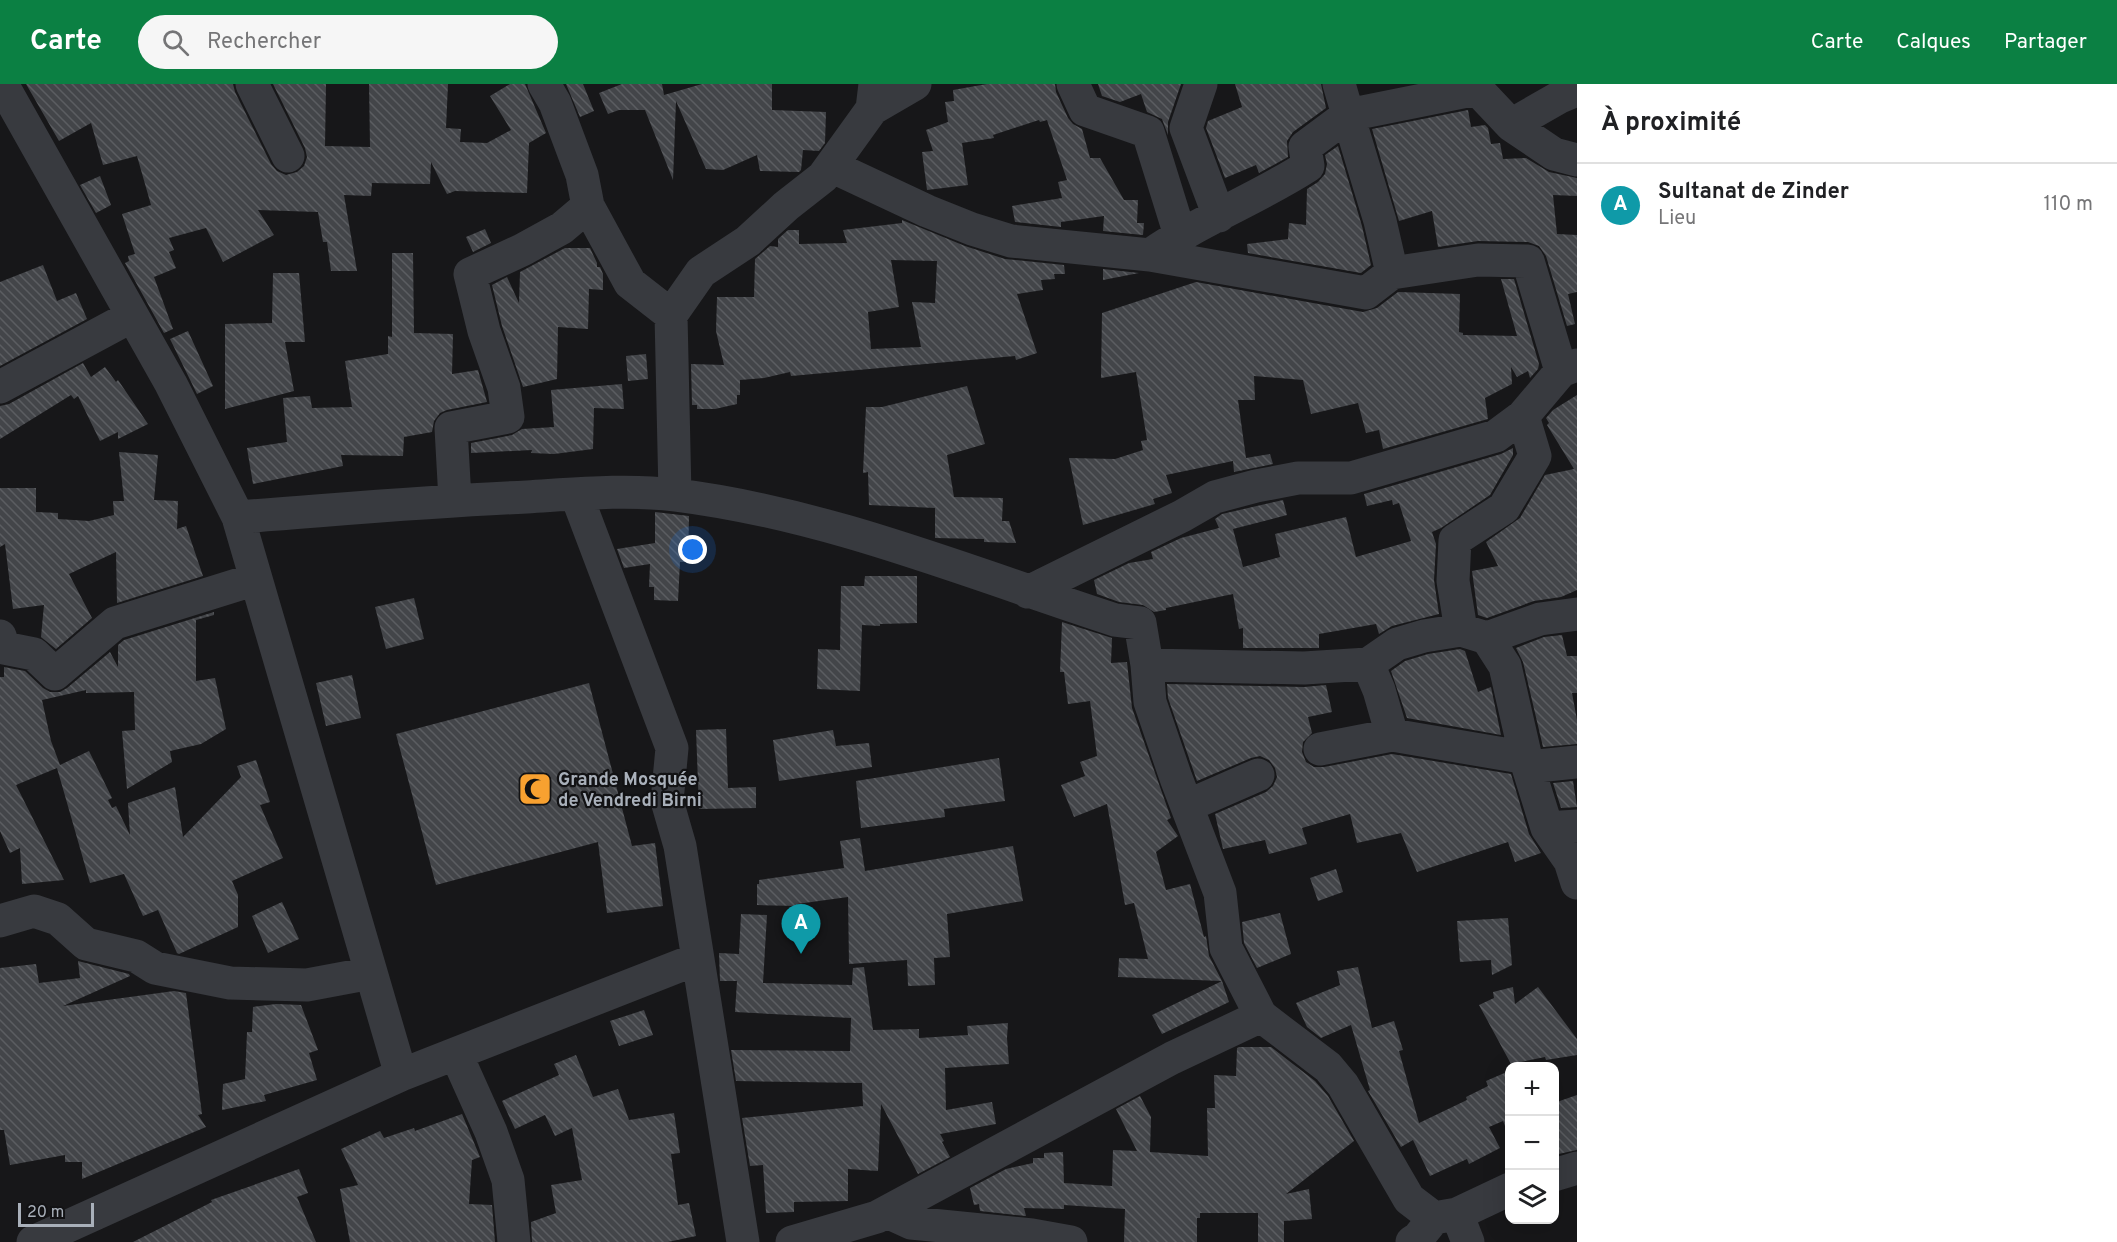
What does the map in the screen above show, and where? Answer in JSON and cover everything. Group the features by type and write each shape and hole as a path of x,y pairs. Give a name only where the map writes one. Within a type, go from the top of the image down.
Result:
{"street":[{"path":"2,84 171,384 238,517 401,1075"},
{"path":"252,84 288,156"},
{"path":"544,84 555,103 582,175 588,206 630,282 671,315"},
{"path":"675,495 671,315 701,272 748,241 786,206 823,177 873,96 915,84"},
{"path":"1073,84 1085,110 1148,132 1179,235"},
{"path":"1201,84 1186,128 1219,216"},
{"path":"1339,84 1380,221 1392,273"},
{"path":"1150,255 1179,235 1278,186 1308,166 1305,147 1348,115 1477,89 1511,125 1554,154 1577,160"},
{"path":"1511,125 1577,90"},
{"path":"831,166 927,211 1011,241 1150,255 1366,293 1392,273 1478,260 1528,261 1569,368 1523,416 1496,436 1352,478 1298,478 1215,497 1182,516 1028,592"},
{"path":"455,500 451,428 508,417 504,388 484,331 470,274 562,228 588,206"},
{"path":"0,387 132,316"},
{"path":"1523,416 1535,456 1504,508 1455,540 1453,581 1474,634 1505,666 1527,763 1562,827 1569,861 1577,883"},
{"path":"238,517 455,500 608,492 675,495 777,513 926,555 1028,592 1115,620 1140,623 1150,702 1220,893 1226,948 1261,1016 1328,1067 1343,1085 1408,1199 1453,1225"},
{"path":"576,494 672,748 667,801 680,846 743,1242"},
{"path":"0,636 4,648 34,654 55,674 115,623 256,579"},
{"path":"1147,665 1304,668 1368,664 1397,644 1424,636 1474,634 1540,619 1577,614"},
{"path":"1368,664 1379,690 1392,735"},
{"path":"1320,749 1392,735 1527,763 1577,762"},
{"path":"1187,806 1258,775"},
{"path":"0,921 34,911 58,919 86,944 136,956 155,968 230,983 307,986 371,973"},
{"path":"33,1242 401,1075 697,959"},
{"path":"792,1242 878,1217 1172,1058 1261,1016"},
{"path":"456,1054 491,1132 508,1180 514,1242"},
{"path":"1559,1173 1577,1168"},
{"path":"1412,1242 1453,1225 1505,1192"},
{"path":"887,1212 912,1223 1032,1235 1071,1242"}],"building":[{"path":"26,84 233,84 271,164 277,171 286,175 297,172 304,166 307,157 305,148 273,84 326,84 325,146 370,147 369,84 448,84 446,128 461,129 460,142 487,143 511,130 490,96 510,84 525,84 546,133 529,143 527,193 455,191 447,194 431,162 430,184 372,183 371,196 344,195 357,271 331,271 327,242 323,242 318,212 258,210 274,235 223,262 206,228 169,238 174,250 169,252 176,268 154,277 173,329 164,333 125,263 129,261 128,256 135,254 122,214 151,205 137,156 103,165 91,123 59,141"},
{"path":"566,84 583,84 594,111 580,117"},
{"path":"622,84 662,84 664,95 702,84 772,84 772,110 826,112 825,143 819,151 803,150 799,172 760,171 757,155 723,170 706,169 676,101 673,180 645,110 619,110 608,114 599,93"},
{"path":"987,84 1055,84 1056,92 1068,118 1082,129 1090,158 1100,158 1124,200 1138,200 1137,223 1144,223 1143,235 1103,231 1104,216 1061,222 1061,227 1015,222 1012,206 1062,198 1058,182 1067,180 1047,120 1040,122 1039,120 993,135 994,138 962,143 968,185 927,190 922,152 933,151 926,130 948,122 945,102 954,101 953,90"},
{"path":"1098,84 1181,84 1168,122 1168,135 1162,119 1147,112 1141,94 1120,102 1102,96"},
{"path":"1235,84 1321,84 1326,108 1293,132 1287,141 1288,157 1259,173 1256,165 1225,178 1206,128 1208,121 1242,107"},
{"path":"1468,110 1471,127 1485,125 1488,128 1491,144 1500,143 1503,159 1526,158 1549,172 1577,178 1577,196 1553,195 1557,234 1577,235 1577,292 1568,294 1575,324 1567,326 1546,256 1539,246 1528,242 1478,241 1438,247 1432,211 1399,221 1372,129"},
{"path":"1338,146 1371,265 1361,273 1248,253 1247,244 1288,239 1289,223 1306,225 1307,189 1325,174 1327,164 1325,155"},
{"path":"100,176 111,205 96,213 80,185"},
{"path":"902,220 965,246 1005,259 1064,265 1065,274 1054,274 1055,279 1041,280 1043,290 1017,294 1037,353 1016,360 1015,356 791,376 790,372 764,378 740,380 740,395 737,395 737,404 715,409 697,409 697,405 692,405 691,364 724,365 716,331 717,297 754,297 755,259 770,246 778,247 778,239 788,230 799,230 799,244 847,243 843,230 902,223","holes":["891,260 937,261 935,303 912,302 921,347 871,349 868,312 899,307"]},
{"path":"485,229 491,243 473,252 466,237"},
{"path":"565,248 590,248 597,267 600,267 603,274 603,290 589,289 588,329 558,327 557,379 523,387 502,326 492,285 507,277 519,303 520,272"},
{"path":"392,253 413,253 414,333 453,334 452,374 478,370 487,402 440,413 434,421 432,432 404,437 403,456 341,455 343,466 253,484 247,448 287,442 283,398 310,396 312,408 352,407 345,361 388,354 388,336 392,337"},
{"path":"43,265 57,301 76,293 87,319 0,366 0,282"},
{"path":"1103,269 1139,273 1103,280"},
{"path":"273,273 299,273 305,342 285,342 294,391 225,409 225,324 272,323"},
{"path":"1501,279 1514,279 1539,364 1538,369 1530,378 1528,371 1517,377 1511,367 1512,384 1485,398 1488,419 1383,449 1379,430 1366,433 1358,403 1311,414 1303,380 1254,376 1255,400 1238,400 1246,458 1270,454 1273,464 1234,472 1233,461 1166,475 1172,493 1153,499 1155,504 1083,525 1069,458 1115,459 1143,450 1141,441 1147,440 1136,372 1101,378 1102,313 1196,282 1363,312 1377,308 1398,292 1460,294 1459,332 1463,335 1517,336"},
{"path":"188,331 213,386 197,394 170,339"},
{"path":"646,354 648,379 628,381 626,356"},
{"path":"83,363 91,377 105,367 116,382 118,380 148,424 118,439 118,432 100,441 78,396 74,399 71,395 0,439 0,406 9,404"},
{"path":"622,384 624,409 594,408 593,449 554,454 531,453 532,450 471,453 471,443 512,435 522,429 554,427 551,390"},
{"path":"967,386 985,444 947,455 954,497 1003,498 1002,521 1009,521 1016,543 984,542 984,539 935,538 935,508 869,505 868,472 863,473 866,407 882,407"},
{"path":"1577,395 1577,590 1561,597 1534,601 1487,618 1478,615 1472,571 1498,566 1486,542 1520,518 1545,475 1574,469 1547,425 1549,423 1546,418 1553,410"},
{"path":"1513,448 1513,455 1490,495 1432,532 1436,544 1434,580 1439,614 1392,626 1379,634 1376,624 1319,634 1319,648 1243,648 1243,628 1239,629 1233,594 1154,612 1143,605 1119,602 1097,594 1094,580 1129,563 1153,559 1151,552 1181,538 1219,528 1215,519 1222,514 1283,500 1287,515 1233,529 1243,567 1280,557 1275,534 1346,517 1356,557 1411,541 1399,503 1393,505 1392,500 1367,506 1364,494 1501,454"},
{"path":"119,452 158,455 154,500 178,501 177,529 186,526 203,576 117,603 116,552 69,574 92,618 56,649 41,637 44,605 13,609 5,544 0,547 0,488 36,488 36,512 58,513 58,519 89,521 114,515 113,501 124,501"},
{"path":"655,512 689,516 688,562 680,562 678,601 654,600 654,587 649,587 650,564 624,568 617,549 655,543"},
{"path":"865,576 917,576 917,623 862,625 860,691 817,689 818,649 840,650 841,586 864,586"},
{"path":"414,598 424,639 386,649 375,607"},
{"path":"214,612 214,615 196,620 196,681 215,678 226,729 201,744 170,751 172,762 127,789 122,731 135,730 134,692 86,693 86,690 42,700 51,741 60,765 89,751 112,798 108,800 112,808 116,806 130,835 128,803 175,787 183,837 241,777 237,766 256,760 270,802 260,805 283,858 232,881 238,895 238,927 179,954 158,910 143,916 124,874 90,883 57,768 16,785 64,880 22,884 20,848 10,853 0,831 0,677 4,677 4,667 25,671 43,688 50,692 60,692 110,652 118,667 118,645 124,640"},
{"path":"1062,622 1112,638 1111,663 1127,662 1132,708 1171,818 1167,820 1178,836 1156,852 1166,890 1190,884 1204,937 1206,936 1209,956 1222,981 1118,977 1119,958 1148,959 1134,903 1125,905 1107,804 1074,817 1061,785 1085,776 1080,762 1097,756 1090,701 1068,704 1064,672 1060,672"},
{"path":"1562,635 1567,656 1577,656 1577,693 1572,693 1577,720 1577,744 1543,747 1523,662 1516,648 1544,637"},
{"path":"1460,649 1465,651 1478,692 1491,687 1501,735 1407,718 1391,671 1405,661 1428,654"},
{"path":"352,675 361,718 326,726 316,683"},
{"path":"589,683 632,846 655,843 663,906 607,913 598,842 436,885 396,734"},
{"path":"1167,684 1304,687 1326,685 1332,712 1308,717 1312,733 1303,742 1302,752 1306,762 1314,767 1324,767 1392,754 1511,774 1529,834 1541,853 1515,862 1508,842 1417,872 1401,833 1357,843 1350,814 1302,828 1307,844 1269,854 1265,840 1223,849 1215,814 1266,792 1273,786 1277,777 1275,768 1269,760 1260,756 1197,781 1168,698"},
{"path":"726,729 728,788 756,787 756,808 699,809 696,730"},
{"path":"833,730 836,746 869,743 872,767 779,781 773,740"},
{"path":"999,758 1005,801 944,809 945,817 861,828 856,781"},
{"path":"1573,781 1577,807 1561,808 1553,783"},
{"path":"860,838 865,871 1013,846 1023,901 947,914 950,957 934,958 935,985 908,986 907,960 849,964 848,897 797,904 797,906 757,905 759,880 844,868 840,841"},
{"path":"1336,869 1343,892 1318,901 1310,878"},
{"path":"282,902 299,939 268,953 252,916"},
{"path":"1280,913 1291,954 1257,968 1244,943 1242,922"},
{"path":"741,914 767,915 763,983 852,985 853,968 864,967 873,1030 919,1029 919,1038 968,1035 967,1026 1008,1023 1009,1064 945,1068 946,1110 992,1102 996,1124 940,1134 950,1157 918,1174 881,1104 878,1171 848,1169 848,1201 794,1202 794,1212 766,1213 763,1165 750,1166 742,1118 863,1106 862,1083 736,1081 731,1050 850,1051 851,1018 735,1012 737,981 720,981 719,953 739,954"},
{"path":"1508,918 1512,965 1492,975 1491,960 1460,962 1457,921"},
{"path":"78,961 130,976 63,1006 174,991 186,993 202,1114 198,1115 206,1127 82,1179 82,1162 65,1162 65,1155 10,1165 4,1130 0,1130 0,968 36,964 39,983 80,978"},
{"path":"1358,967 1372,1028 1394,1021 1403,1050 1399,1051 1419,1123 1467,1100 1466,1097 1488,1086 1486,1081 1505,1073 1505,1126 1503,1121 1489,1127 1500,1148 1469,1164 1467,1159 1430,1176 1413,1140 1401,1147 1368,1091 1370,1090 1351,1025 1321,1038 1307,1027 1296,1003 1340,985 1337,971"},
{"path":"1222,981 1229,1002 1162,1034 1152,1015"},
{"path":"1513,987 1515,1004 1538,987 1577,1039 1577,1055 1510,1062 1479,1005 1494,998 1493,992"},
{"path":"276,1004 301,1005 318,1050 309,1053 317,1080 264,1095 266,1101 222,1110 223,1084 245,1079 247,1032 252,1032 253,1007"},
{"path":"644,1010 653,1035 619,1046 610,1021"},
{"path":"1271,1047 1315,1081 1328,1096 1354,1141 1286,1194 1309,1189 1312,1219 1284,1221 1284,1242 1258,1242 1258,1213 1200,1213 1200,1218 1197,1218 1197,1242 1124,1242 1125,1209 1064,1205 1064,1209 1024,1208 1026,1216 980,1211 979,1204 974,1205 970,1188 1006,1169 1033,1163 1033,1158 1044,1158 1044,1153 1063,1152 1064,1183 1112,1186 1113,1150 1137,1151 1116,1109 1140,1096 1151,1117 1150,1152 1208,1156 1207,1108 1215,1108 1214,1075 1236,1076 1237,1048"},
{"path":"576,1055 593,1097 618,1089 629,1120 674,1113 680,1153 671,1154 678,1205 689,1203 696,1236 668,1242 532,1242 531,1222 556,1213 551,1185 582,1180 572,1128 555,1136 545,1115 515,1129 502,1101 559,1075 554,1064"},
{"path":"1577,1095 1577,1150 1559,1154 1559,1116 1559,1101"},
{"path":"462,1114 480,1157 472,1160 469,1204 492,1205 495,1242 350,1242 340,1189 358,1185 341,1149 380,1131 384,1138 414,1128 415,1131"},
{"path":"299,1169 308,1193 297,1197 316,1242 133,1242 212,1202 211,1200"}],"place":[{"name":"Grande Mosquée de Vendredi Birni","path":"535,789"},
{"name":"Sultanat de Zinder","path":"801,954"}]}
